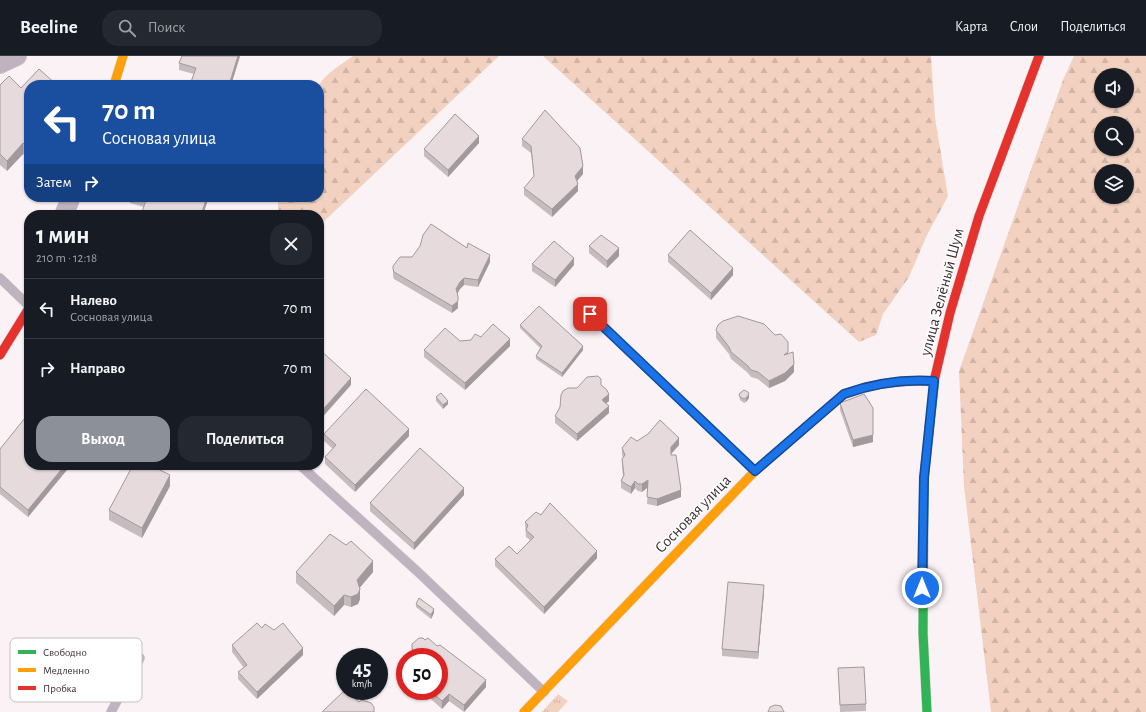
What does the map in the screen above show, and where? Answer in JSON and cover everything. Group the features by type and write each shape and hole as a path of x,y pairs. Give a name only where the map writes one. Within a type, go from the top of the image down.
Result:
{"main road":[{"path":"116,80 123,56"},
{"name":"улица Зелёный Шум","path":"927,712 922,633 923,518 924,478 934,381 950,313 979,216 1039,56"},
{"path":"0,355 24,315"},
{"name":"Сосновая улица","path":"524,712 755,471 844,394 856,389 905,381 934,381"}],"street":[{"path":"0,64 17,56"}],"lane":[{"path":"0,278 24,302"},
{"path":"590,314 755,471"},
{"path":"305,470 418,572 544,692"},
{"path":"111,712 116,702"}],"green space":[{"path":"353,56 499,56 324,221 324,210 278,210 278,202 324,202 323,80"},
{"path":"543,56 931,56 935,118 948,196 927,235 909,277 883,314 876,335 859,342"},
{"path":"1074,56 1146,56 1146,712 991,712 964,486 959,371 1063,80"},
{"path":"558,694 568,701 558,712 542,712"}],"building":[{"path":"182,56 238,56 231,80 192,80 196,68 179,63"},
{"path":"39,69 51,80 29,80"},
{"path":"9,76 21,88 24,85 24,144 23,143 7,161 0,154 0,85"},
{"path":"545,110 580,148 583,166 575,176 578,184 552,209 524,188 534,176 531,146 522,139"},
{"path":"455,114 479,136 448,170 424,149"},
{"path":"145,202 205,202 203,210 143,210"},
{"path":"431,224 467,248 468,243 490,255 478,280 464,278 460,282 456,289 458,301 452,306 394,272 393,269 393,266 400,257 412,257 420,246 423,235"},
{"path":"690,230 733,268 711,293 668,255"},
{"path":"601,235 619,248 607,261 589,246"},
{"path":"554,241 574,258 555,280 532,264"},
{"path":"539,306 583,346 562,373 536,356 542,346 520,325"},
{"path":"738,316 764,324 775,335 781,334 788,342 788,352 784,355 793,352 794,364 785,373 769,381 758,372 751,370 731,352 716,330 718,325 723,321"},
{"path":"493,324 510,339 465,383 424,350 445,328 460,341 471,340 475,334 481,337"},
{"path":"324,354 351,378 324,408"},
{"path":"598,376 601,379 601,385 609,394 602,400 609,406 577,434 555,416 560,407 561,395 563,391 568,388 577,388 587,377"},
{"path":"366,389 409,429 355,485 325,457 336,445 324,434"},
{"path":"744,390 749,394 744,399 740,397 739,394"},
{"path":"441,393 448,401 443,405 436,397"},
{"path":"864,394 873,408 873,435 853,440 840,403"},
{"path":"24,419 24,470 61,470 28,510 0,487 0,449"},
{"path":"660,420 679,438 671,447 671,455 676,455 681,490 657,499 647,497 648,480 642,484 638,484 635,481 631,487 621,481 624,475 622,459 625,455 622,448 631,437 637,441 648,434"},
{"path":"420,448 464,488 414,543 370,503"},
{"path":"130,470 160,470 170,475 142,528 109,510"},
{"path":"550,503 597,551 544,607 495,559 509,546 517,554 534,537 526,530 528,525 525,522 536,512 541,515"},
{"path":"330,534 346,545 351,541 373,561 357,580 360,589 358,594 351,597 344,595 334,606 296,572"},
{"path":"728,582 764,585 758,652 722,649"},
{"path":"419,598 434,609 431,615 416,604"},
{"path":"257,623 262,628 265,624 274,630 283,623 303,648 257,692 238,672 247,665 232,645"},
{"path":"419,638 423,638 425,640 428,638 437,646 440,645 444,648 412,648 412,644"},
{"path":"448,651 486,680 464,705 449,694 448,695"},
{"path":"864,667 866,704 840,705 838,668"},
{"path":"336,699 336,700 357,700 359,702 362,700 371,703 374,707 374,712 322,712"},
{"path":"775,705 781,706 784,712 768,712 770,707"}],"traffic: fast":[{"path":"927,712 923,633 924,478 935,377"}],"traffic: slow":[{"path":"116,80 123,56"},
{"path":"524,712 755,471"}],"traffic: jam":[{"path":"935,377 950,313 979,216 1039,56"},
{"path":"0,355 24,316"},
{"path":"755,471 844,394 866,387 888,383 934,381"}],"route":[{"path":"590,314 755,471 844,394 856,389 905,381 934,381 924,478 922,588"}]}
